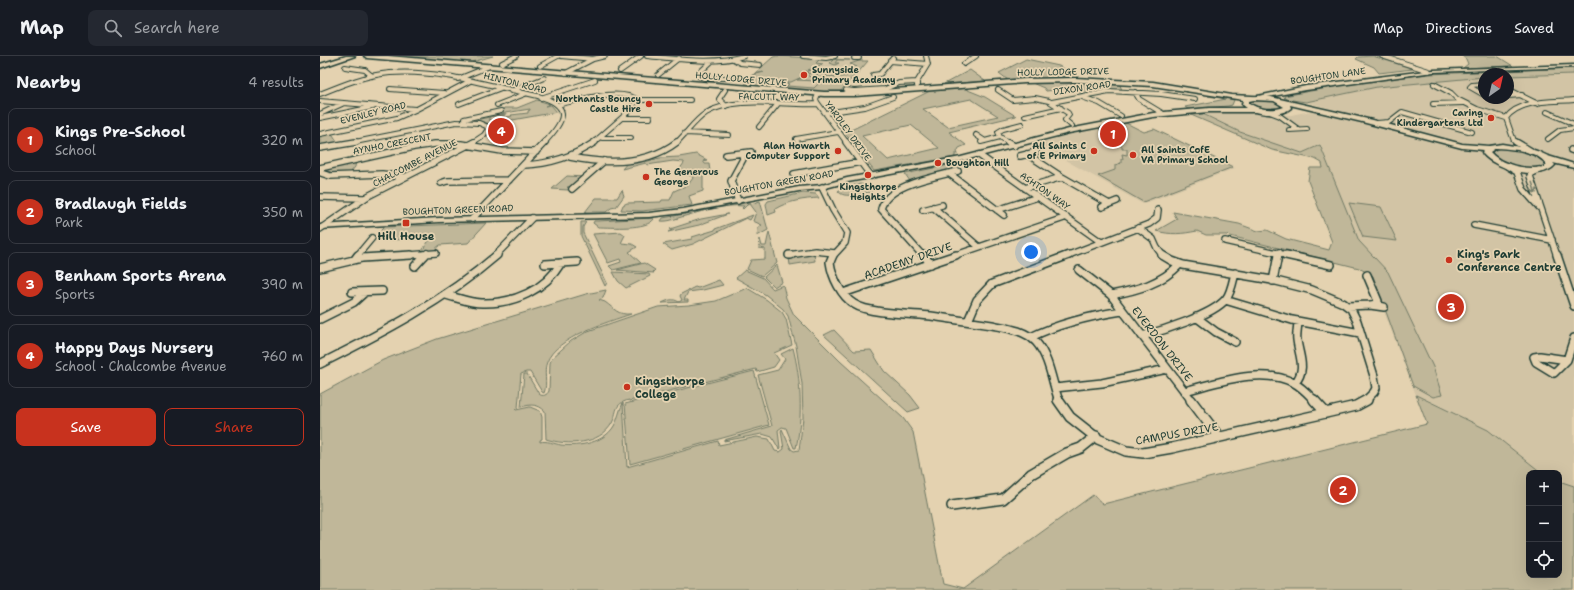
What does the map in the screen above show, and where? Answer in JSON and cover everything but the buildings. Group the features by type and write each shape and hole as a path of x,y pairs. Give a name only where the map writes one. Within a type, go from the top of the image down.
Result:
{"main road":[{"path":"320,66 352,56"},
{"name":"HOLLY LODGE DRIVE","path":"367,56 818,94 848,95 918,86 1026,81 1090,80 1160,85 1232,97 1263,110"},
{"path":"1247,102 1256,97 1277,98 1462,146 1503,164 1521,169 1574,169"},
{"path":"1277,98 1287,105 1282,112"},
{"path":"1263,110 1282,112 1316,108"},
{"path":"1462,146 1489,148 1501,146 1531,151 1545,158 1574,166"},
{"path":"1489,148 1486,152 1490,158"},
{"path":"1545,158 1550,163 1550,167 1548,168"}],"street":[{"path":"503,62 516,56"},
{"path":"541,64 560,56 594,59"},
{"path":"566,73 594,59 605,56"},
{"path":"620,69 641,56"},
{"path":"648,56 712,60 733,59 744,56"},
{"path":"803,56 829,58 835,56"},
{"path":"918,86 928,64 926,56"},
{"path":"963,63 976,56"},
{"path":"1382,56 1429,71"},
{"path":"658,74 679,58"},
{"path":"733,59 740,63 760,64"},
{"path":"712,60 699,73 698,76 704,78 729,79"},
{"path":"873,75 880,74 892,60 928,64"},
{"path":"458,79 490,66"},
{"name":"BOUGHTON LANE","path":"1277,98 1429,71 1574,66"},
{"path":"345,68 365,70 372,76"},
{"name":"HINTON ROAD","path":"320,94 351,81 372,76 403,73 470,81 541,98 558,105 563,114 561,124 472,219"},
{"path":"510,91 544,78"},
{"path":"541,98 595,80"},
{"name":"EVENLEY ROAD","path":"320,134 390,119 417,109 435,100 444,93 470,81"},
{"name":"HOLLY LODGE DRIVE","path":"846,90 854,91 884,89 899,83 918,86"},
{"path":"1434,84 1451,93 1454,97 1482,111 1506,118"},
{"path":"1478,84 1472,85 1470,87 1478,92"},
{"path":"459,104 501,88"},
{"path":"390,89 444,93"},
{"name":"DIXON ROAD","path":"998,90 1013,100 1035,97 1052,102 1082,97 1101,91 1166,94 1195,99"},
{"path":"726,106 718,99 724,91 730,93"},
{"path":"1135,92 1139,99 1162,113"},
{"path":"1514,92 1538,104"},
{"path":"499,103 525,94"},
{"path":"558,105 616,94 631,95 636,97 638,100 690,100"},
{"name":"YARDLEY DRIVE","path":"818,94 816,99 818,104 871,176"},
{"path":"1514,96 1522,95"},
{"path":"825,113 862,108 885,97 893,97"},
{"path":"1082,97 1099,103 1121,116"},
{"path":"524,165 549,163 570,157 589,147 602,138 623,118 638,100"},
{"path":"1506,118 1514,110 1523,106 1574,100"},
{"path":"1562,101 1574,106"},
{"path":"320,102 417,109"},
{"path":"1052,102 1069,114 1065,120 1069,126 1077,124"},
{"name":"BOUGHTON GREEN ROAD","path":"1235,109 1244,107 1247,102"},
{"path":"1433,104 1464,102"},
{"path":"320,114 343,103"},
{"name":"FALCUTT WAY","path":"570,157 604,161 645,158 671,147 702,115 726,106 744,104 800,106 818,104"},
{"path":"770,124 761,126 777,105"},
{"path":"320,118 375,106"},
{"path":"1026,116 1061,108"},
{"name":"BOUGHTON GREEN ROAD","path":"321,228 388,222 649,215 738,201 799,189 822,187 979,155 1068,131 1162,113 1235,109 1263,110"},
{"name":"CHALCOMBE AVENUE","path":"461,122 466,118 501,111"},
{"path":"1282,112 1298,129"},
{"path":"1369,122 1382,124 1389,122 1402,112 1472,132"},
{"path":"1548,112 1574,124"},
{"path":"623,118 650,118"},
{"path":"1506,118 1514,141 1531,151"},
{"name":"CHALCOMBE AVENUE","path":"320,148 461,122 480,123 485,125 488,129 484,136 469,145 364,198 321,228"},
{"path":"1389,122 1390,125 1399,130"},
{"path":"1014,146 998,134 999,131 1020,126"},
{"path":"1289,130 1307,128"},
{"path":"1548,139 1560,130 1574,128"},
{"path":"798,143 796,139 838,132"},
{"path":"685,133 729,134"},
{"path":"976,135 983,142 1000,137"},
{"path":"602,138 631,138"},
{"path":"1501,146 1514,141"},
{"name":"AYNHO CRESCENT","path":"320,168 425,145 447,143 502,151 536,152"},
{"path":"726,156 751,152"},
{"path":"1020,156 1036,152"},
{"path":"738,201 731,182 743,159 742,153"},
{"path":"1027,154 1062,177 1109,204"},
{"name":"ASHTON WAY","path":"979,155 1101,242"},
{"path":"572,188 604,161"},
{"path":"794,174 801,171 861,162"},
{"path":"1503,164 1517,172 1523,189 1542,210"},
{"path":"320,168 321,173 330,176 382,174 404,177"},
{"path":"1539,170 1532,173 1530,176 1574,306"},
{"path":"931,264 881,209 881,204 893,191 900,188 958,171"},
{"path":"950,174 1004,215"},
{"path":"1025,188 1062,177"},
{"path":"441,183 447,181 509,180"},
{"path":"789,255 815,251 834,253 846,242 847,234 832,210 822,187"},
{"path":"320,197 364,198"},
{"path":"997,210 1038,197"},
{"path":"1102,207 1117,201"},
{"path":"923,210 942,205"},
{"name":"ACADEMY DRIVE","path":"933,207 979,247"},
{"path":"968,321 978,298 984,290 992,284 1149,224 1157,218 1158,210"},
{"name":"ACADEMY DRIVE","path":"843,293 1067,217"},
{"path":"320,364 398,323 446,295 493,258 532,218"},
{"path":"1474,225 1552,240"},
{"path":"1138,228 1152,238 1161,254 1180,264 1235,273 1324,293 1348,306 1377,304 1378,301 1367,275"},
{"path":"355,259 362,249 370,243 372,238"},
{"path":"1225,241 1332,265"},
{"path":"1273,281 1278,252"},
{"path":"415,266 427,253"},
{"path":"320,268 355,259 436,253"},
{"name":"CAMPUS DRIVE","path":"834,253 830,263 836,279 843,293 856,305 871,310 968,321 1012,329 1031,337 1041,347 1059,402 1064,412 1074,421 1118,449 1140,453 1326,413 1367,401 1374,393 1376,384 1353,313 1348,306"},
{"path":"545,264 577,262"},
{"path":"446,295 482,303 510,299 528,293 544,284 552,277 561,263"},
{"path":"1111,295 1149,286 1171,275 1180,264"},
{"name":"EVERDON DRIVE","path":"1080,270 1111,295 1219,437"},
{"path":"1142,336 1162,331 1220,305 1225,300 1235,273"},
{"path":"352,292 382,291"},
{"path":"320,319 354,302 365,292"},
{"path":"1225,300 1254,310 1298,322 1360,333"},
{"path":"1370,305 1384,307"},
{"path":"1031,337 1054,326 1078,319 1122,311"},
{"path":"1196,317 1216,332 1235,342"},
{"path":"1295,383 1300,378 1303,369 1297,338 1298,322"},
{"path":"1567,360 1574,338"},
{"path":"1055,388 1102,383 1167,369"},
{"path":"1184,391 1262,376 1272,376 1295,383 1326,413"},
{"path":"952,506 1003,499 1031,474 1067,453 1080,448 1096,436"}],"shaded area":[{"path":"389,56 493,56 469,63"},
{"name":"Sunnyside Primary Academy","path":"777,56 850,60 837,60 835,63 839,63 835,65 830,63 833,60 820,59 816,63 823,64 808,70 816,72 827,75 827,76 839,77 846,76 857,67 850,64 859,61 868,61 856,75 849,75 854,76 839,93 750,86 745,83 752,75 764,72 754,74 773,57","holes":["806,71 808,74 816,72 815,74 818,75 812,78 807,75 797,80 817,81 826,76 814,88 787,86 789,84 786,83 806,75 806,72 800,74"]},
{"path":"1373,56 1413,69 1379,73 1374,67 1356,59 1358,57"},
{"path":"1462,56 1497,56 1513,66 1463,68 1468,64 1466,59"},
{"name":"Sunnyside Primary Academy","path":"816,58 868,61 839,93 752,84 754,74 757,71 799,74"},
{"path":"1026,59 1059,66 1076,76 1008,80 999,73"},
{"path":"1574,68 1574,74 1514,76 1514,70"},
{"path":"970,70 985,81 944,84"},
{"path":"1478,72 1478,78 1377,87 1306,102 1285,99 1284,96 1358,82 1429,74"},
{"path":"1574,74 1574,486 1562,482 1562,470 1538,470 1488,430 1416,395 1320,145 1302,153 1240,132 1203,114 1214,112 1249,112 1291,115 1306,112 1322,113 1389,130 1403,136 1408,130 1306,102 1377,87 1478,78 1478,104 1514,104 1514,76"},
{"path":"1072,81 1119,83 1122,90 1100,90 1083,94 1073,88 1046,91 1044,88 1032,83"},
{"path":"963,88 985,97 1016,116 949,132 966,145 959,148 957,152 958,154 955,154 955,157 874,171 845,133 930,91","holes":["971,99 998,116 948,127 923,109","911,125 939,148 888,160 862,136"]},
{"path":"1208,96 1217,96 1234,100 1232,105 1228,106 1188,109 1185,107 1226,99"},
{"path":"1251,99 1273,101 1285,106 1271,110 1261,109 1248,103"},
{"path":"537,100 550,104 545,106 551,105 557,112 490,124 475,120 489,117 489,120 528,113 530,109 500,115 504,114 502,111 504,108 517,108"},
{"path":"1203,114 1240,132 1302,153 1320,145 1359,241 1388,272 1433,367 1442,395 1433,397 1413,386 1373,276 1359,268 1226,235 1206,235 1197,231 1176,234 1156,231 1177,219 1173,212 1239,224 1258,231 1267,230 1286,239 1329,250 1332,242 1308,181 1310,168 1323,168 1322,163 1315,159 1272,150 1191,115"},
{"name":"All Saints CofE VA Primary School","path":"1126,123 1144,132 1154,129 1233,167 1143,202 1098,176 1115,170 1115,165 1121,163 1121,159 1123,159 1122,154 1127,155 1127,149 1122,149 1122,146 1099,130"},
{"name":"All Saints CofE VA Primary School","path":"1112,127 1130,136 1154,129 1235,168 1143,204 1035,143 1050,141 1061,136"},
{"path":"331,132 339,144 320,146 320,136"},
{"path":"1501,148 1532,153 1543,160 1547,165 1542,168 1535,169 1510,165 1496,158 1492,154 1493,151"},
{"path":"696,154 707,160 703,161 705,164 709,164 710,171 703,174 703,191 689,196 692,205 642,211 621,210 623,205 627,203 661,202 662,200 670,200 674,191 688,185 693,178 692,176 683,174 679,170 684,162 673,161 647,165 646,163 622,169 628,162 642,160 644,162 660,158"},
{"path":"356,161 355,167 350,173 333,173 325,170"},
{"path":"963,162 965,164 910,181 905,174"},
{"path":"567,176 584,177 572,186 567,187 569,189 568,190 552,189"},
{"path":"860,184 865,185 872,192 844,195 838,191 844,187"},
{"path":"622,190 624,196 616,207 611,208 606,212 585,212 596,198 617,198"},
{"path":"803,193 816,194 819,198 785,204 775,209 776,212 768,215 766,204 768,201"},
{"path":"760,201 768,230 757,236 758,228 762,225 753,221 756,212 750,204 743,209 742,208 744,206 726,206 750,202 751,204"},
{"path":"1349,203 1381,207 1397,241 1363,237"},
{"path":"709,209 670,220 661,221 663,218"},
{"path":"728,214 699,225 668,232 672,230 670,229 701,219"},
{"path":"753,215 750,220 746,218 693,244 672,250 663,244 692,239 692,237 715,230"},
{"path":"654,219 650,223 628,227 598,227 593,223 594,221"},
{"path":"581,222 586,222 583,227 583,233 607,283 605,286 581,236"},
{"path":"486,223 468,243 440,245 434,250 422,251 430,239 380,240 384,235 381,230 384,227"},
{"path":"621,232 625,235 621,243 632,244 637,247 629,252 641,263 613,270 609,266 621,262 620,259 608,263 593,234"},
{"path":"769,232 777,263 762,276 747,269 751,260 765,259 765,249 759,248 760,239 762,246 766,246"},
{"path":"814,254 815,261 790,265 789,258"},
{"path":"644,263 655,270 653,272 654,273 617,270"},
{"path":"777,265 782,282 774,287 764,277"},
{"path":"745,270 763,278 773,289 783,285 786,298 794,315 840,361 903,418 913,432 943,584 963,589 1093,495 1103,504 1427,424 1416,395 1488,430 1538,470 1526,470 1526,578 1562,578 1562,482 1574,486 1574,590 320,590 320,394 383,360 437,339 586,294 606,290 603,298 599,300 605,302 622,314 631,314 597,326 571,338 552,353 545,369 546,386 544,393 530,372 521,374 518,408 515,409 530,407 540,411 542,417 542,439 540,442 575,445 590,443 598,440 610,432 617,421 623,403 627,467 718,441 719,445 757,437 769,439 775,451 780,452 784,449 782,429 791,449 794,451 799,450 803,418 802,384 796,346 788,316 783,309 766,295 736,278"},
{"path":"613,272 649,274 650,276 626,288 618,281"},
{"path":"719,280 723,285 688,292 684,300 688,300 688,302 662,303 670,300 679,302 682,300 680,296 681,294 695,287 698,288"},
{"path":"747,288 767,300 782,312 786,319 792,345 774,353 779,360 774,367 757,372 756,369 629,400 618,406 614,419 607,430 600,436 582,442 563,443 546,439 545,411 534,405 521,407 524,374 527,374 539,394 546,394 549,391 550,363 552,358 571,341 588,331 658,307 689,305 716,301"},
{"path":"834,330 854,351 871,350 884,371 910,395 920,408 908,412 824,335"},
{"path":"793,348 798,372 800,398 800,424 796,448 794,448 786,428 782,427 778,430 779,449 772,437 762,434 724,441 772,426 758,375 778,370 785,359 781,354"},
{"path":"754,371 769,425 630,464 625,404"}],"place":[{"name":"Sunnyside Primary Academy","path":"804,75"},
{"name":"Northants Bouncy Castle Hire","path":"649,104"},
{"name":"Caring Kindergartens Ltd","path":"1491,118"},
{"name":"Happy Days Nursery","path":"501,131"},
{"name":"Kings Pre-School","path":"1113,134"},
{"name":"Alan Howarth Computer Support","path":"838,151"},
{"name":"All Saints C of E Primary","path":"1094,151"},
{"name":"All Saints CofE VA Primary School","path":"1133,155"},
{"name":"Boughton Hill","path":"938,163"},
{"name":"Kingsthorpe Heights","path":"868,175"},
{"name":"The Generous George","path":"646,177"},
{"name":"Hill House","path":"406,223"},
{"name":"King's Park Conference Centre","path":"1449,260"},
{"name":"Benham Sports Arena","path":"1451,307"},
{"name":"Kingsthorpe College","path":"627,387"},
{"name":"Bradlaugh Fields","path":"1343,490"}]}
